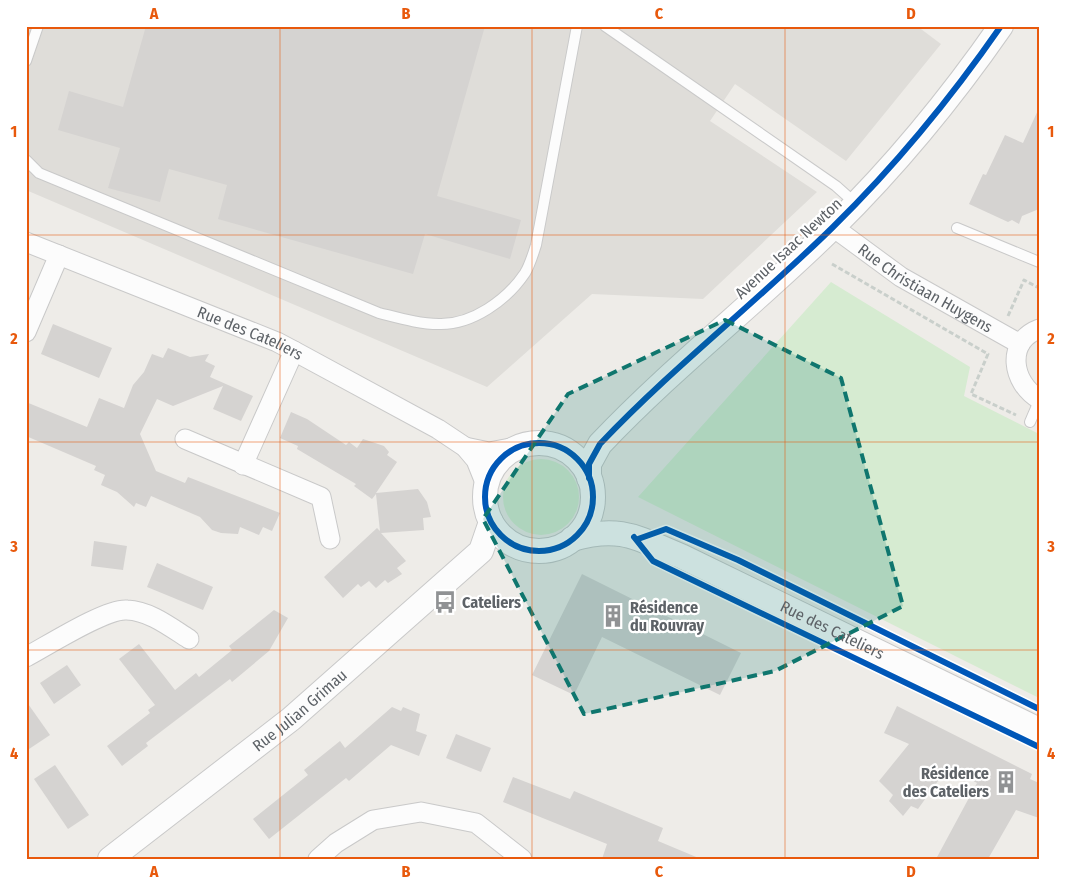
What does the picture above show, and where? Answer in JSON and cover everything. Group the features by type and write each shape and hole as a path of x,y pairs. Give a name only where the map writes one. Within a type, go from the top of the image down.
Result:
{"street":[{"name":"Avenue Isaac Newton","path":"591,488 589,464 600,444 614,428 834,227 951,95 1000,26"},
{"name":"Rue Christiaan Huygens","path":"834,227 901,277 1020,344"},
{"name":"Rue des Cateliers","path":"26,242 277,342 438,429 465,447 476,460 486,485"},
{"path":"26,332 59,255"},
{"path":"1039,329 1026,336 1016,354 1018,376 1030,394 1039,400"},
{"path":"243,465 294,351"},
{"name":"Avenue Isaac Newton","path":"564,449 614,428"},
{"path":"185,439 321,497 330,539"},
{"path":"481,551 520,547 547,550 572,539 587,521 591,488 575,457 564,449 549,444 533,443 517,448 497,462 486,485 487,510 492,522 509,541 520,547"},
{"name":"Rue des Cateliers","path":"465,447 490,452 517,448"},
{"name":"Rue des Cateliers","path":"591,488 595,508 624,533 681,556 752,589 1039,730"},
{"name":"Rue Julian Grimau","path":"110,859 291,719 481,551 492,522"},
{"name":"Rue des Cateliers","path":"572,539 596,532 624,533"},
{"path":"26,657 109,613 126,610 147,614 190,639"},
{"path":"318,859 336,842 373,820 421,812 476,823 522,859"}],"lane":[{"path":"26,61 38,26"},
{"path":"26,160 39,173 379,312 413,322 441,324 473,318 500,301 525,273 536,245 577,26"},
{"name":"Avenue Isaac Newton","path":"605,26 836,186 855,204"},
{"path":"958,228 1039,262"},
{"path":"1030,422 1039,400"}],"path":[{"path":"832,264 988,354 971,394 1030,422"},
{"path":"1000,333 1024,280 1039,288"}],"highlighted area":[{"path":"725,320 841,378 903,606 775,671 584,714 483,519 568,394"}],"shaded area":[{"path":"26,26 917,26 941,44 846,161 735,84 710,121 817,192 703,299 592,294 487,387 26,190"}],"green space":[{"path":"831,282 970,367 964,396 1039,434 1039,698 638,497"},
{"path":"541,459 555,462 568,470 576,483 579,497 576,511 568,524 555,532 541,535 527,532 514,524 506,511 503,497 506,483 514,470 527,462"}],"building":[{"path":"146,26 485,26 437,196 521,220 510,259 425,234 413,274 218,219 227,185 169,169 160,202 108,188 120,148 58,130 69,91 123,107"},
{"path":"1039,108 1039,209 1022,216 1019,224 1012,220 1008,222 969,204 983,174 986,175 1005,135 1023,143"},
{"path":"53,324 112,348 99,378 41,354"},
{"path":"168,348 190,357 209,354 205,361 215,366 210,377 253,396 241,421 213,409 223,386 173,406 157,399 140,434 156,471 185,483 188,477 280,513 272,531 263,527 259,535 240,527 238,534 221,533 212,530 200,517 151,496 146,507 136,503 134,507 117,492 101,485 105,475 94,470 96,466 26,436 26,402 87,427 99,398 124,408 133,385 144,372 152,354 163,358"},
{"path":"291,412 307,419 346,445 349,442 357,448 363,439 384,446 389,452 387,455 397,462 376,493 418,489 427,502 431,517 423,518 424,530 381,533 406,561 397,568 402,574 388,583 385,580 376,588 369,581 361,587 358,584 343,598 324,577 377,528 380,531 376,494 372,499 354,486 356,484 297,449 298,446 280,438"},
{"path":"94,541 127,546 123,570 91,566"},
{"path":"157,563 213,587 203,610 147,587"},
{"name":"Résidence du Rouvray","path":"582,574 741,653 720,695 602,637 574,695 532,675"},
{"path":"274,610 288,618 269,651 232,682 230,679 146,743 148,746 122,766 107,746 150,713 148,710 155,705 119,659 139,644 175,690 196,673 199,677 232,650 229,646"},
{"path":"67,665 81,685 54,704 40,683"},
{"path":"26,701 50,735 26,751"},
{"name":"Résidence des Cateliers","path":"897,706 1032,774 1030,779 1039,783 1039,818 1016,810 988,859 936,859 977,783 948,767 918,809 911,806 903,816 889,801 893,795 879,781 909,744 884,733"},
{"path":"392,707 401,711 403,707 420,714 416,731 427,735 419,756 391,745 349,781 346,778 269,839 253,819 308,775 304,770 340,741 345,748"},
{"path":"456,734 491,748 481,772 446,758"},
{"path":"55,765 89,815 68,829 34,779"},
{"path":"513,777 570,799 574,791 663,828 658,841 701,859 602,859 607,844 503,802"}],"cycle path":[{"path":"589,478 589,464 600,444 657,388 856,204 921,131 1001,26"},
{"path":"539,443 559,448 577,459 588,477 593,497 588,517 577,535 559,546 539,551 519,546 501,535 490,517 485,497 490,477 501,459 519,448 539,443"},
{"path":"638,539 666,529 738,560 1039,709"},
{"path":"634,537 653,561 1039,747"}],"place":[{"name":"Cateliers","path":"445,602"},
{"name":"Résidence du Rouvray","path":"613,616"},
{"name":"Résidence des Cateliers","path":"1006,782"}]}
